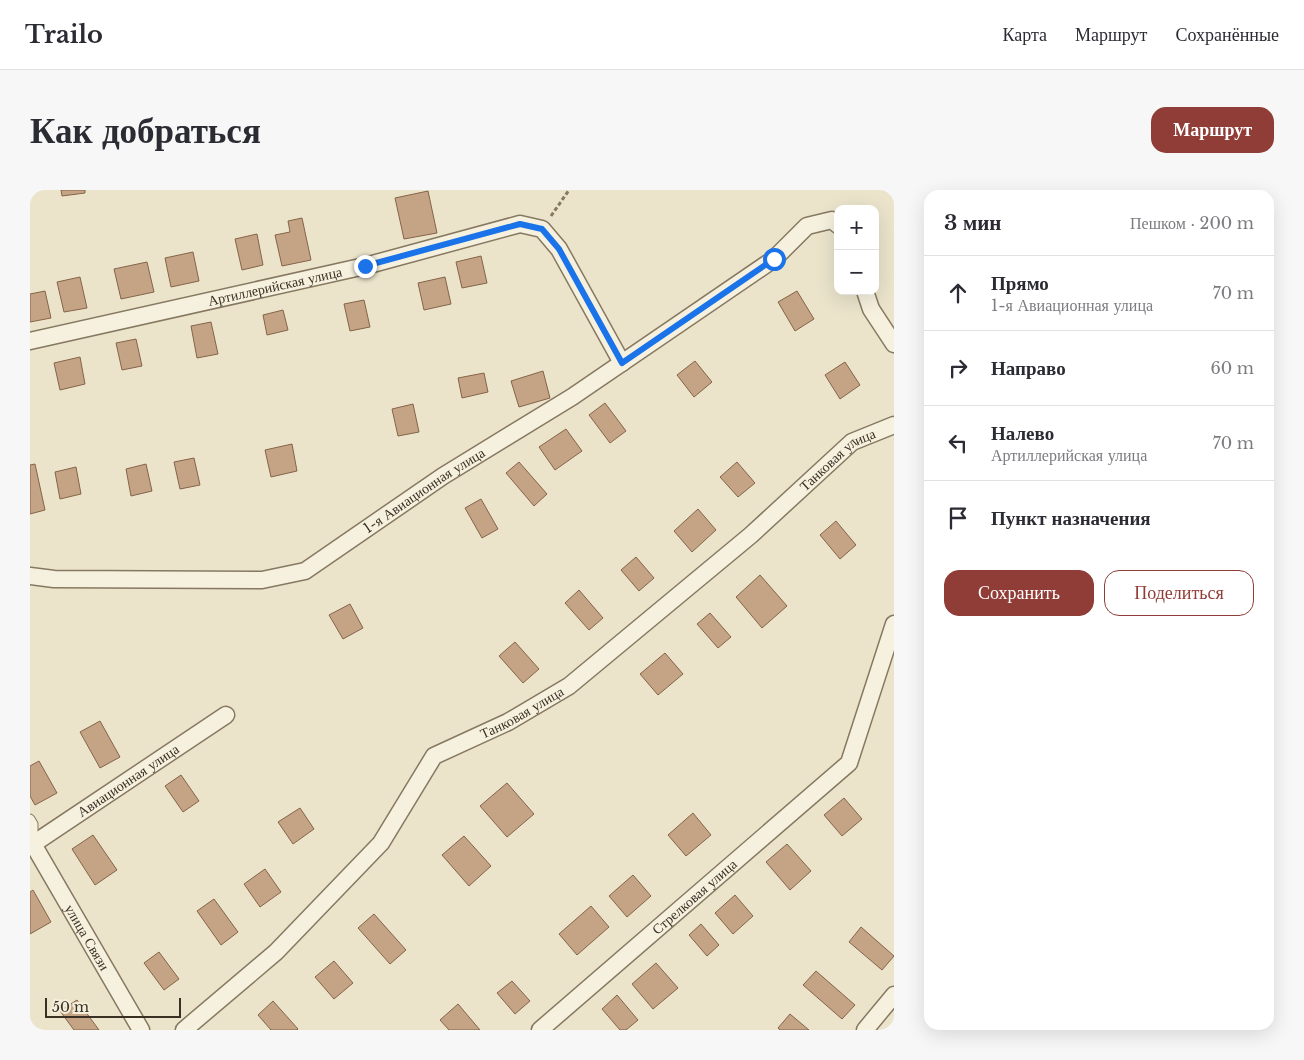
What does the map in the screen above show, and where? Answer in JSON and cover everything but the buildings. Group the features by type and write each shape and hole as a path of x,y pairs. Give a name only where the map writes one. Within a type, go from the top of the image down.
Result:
{"street":[{"name":"1-я Авиационная улица","path":"30,576 54,580 262,580 305,571 443,476 572,397 774,259 807,226 832,220 834,222"},
{"name":"Артиллерийская улица","path":"30,341 365,266 520,224 542,229"},
{"path":"542,229 559,249 622,363"},
{"path":"866,295 870,309 894,344"},
{"name":"Танковая улица","path":"184,1030 276,952 381,843 434,756 508,722 569,686 751,535 852,442 894,425"},
{"name":"Стрелковая улица","path":"540,1030 848,763 894,624"},
{"name":"Авиационная улица","path":"32,845 226,715"},
{"name":"улица Связи","path":"32,845 141,1030"},
{"path":"865,1030 894,995"}],"lane":[{"path":"30,819 34,824 32,845"}],"path":[{"path":"542,229 569,190"}],"route":[{"path":"365,266 520,224 542,229 559,249 622,363 774,259"}]}
